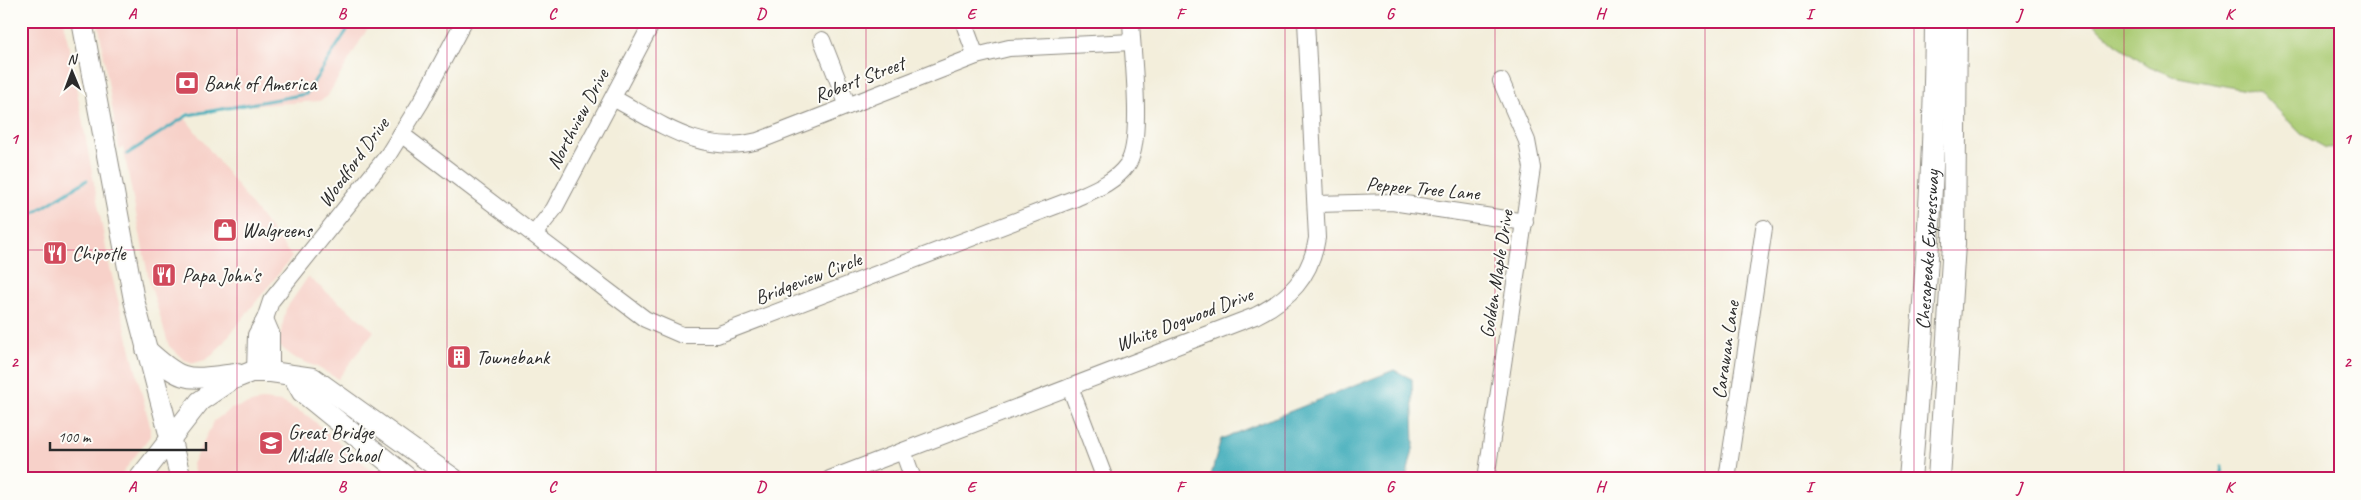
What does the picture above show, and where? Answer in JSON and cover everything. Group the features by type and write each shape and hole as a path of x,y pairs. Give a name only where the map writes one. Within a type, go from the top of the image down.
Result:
{"highway":[{"name":"Chesapeake Expressway","path":"1910,479 1927,253 1936,91 1936,21"},
{"name":"Chesapeake Expressway","path":"1939,479 1954,244 1956,21"}],"main road":[{"path":"82,21 123,251 146,349 181,479"},
{"path":"146,349 167,368 186,377 200,378 259,372 314,378 452,478"},
{"path":"139,479 200,401 231,380 259,372"},
{"path":"293,376 302,392 409,479"},
{"path":"324,409 330,407 342,409 366,424 403,452 452,478"}],"street":[{"name":"Woodford Drive","path":"259,372 256,335 265,319 271,301 388,155 464,21"},
{"name":"Northview Drive","path":"534,234 554,209 653,21"},
{"path":"963,21 976,56"},
{"name":"Bridgeview Circle","path":"401,134 637,313 658,326 688,336 702,337 724,333 1076,198 1115,177 1126,167 1134,150 1136,133 1131,21"},
{"name":"White Dogwood Drive","path":"830,479 1255,316 1277,305 1297,284 1310,264 1317,238 1317,204 1306,21"},
{"path":"822,40 848,106"},
{"name":"Robert Street","path":"613,98 686,136 722,147 758,141 976,56 1009,48 1132,42"},
{"name":"Golden Maple Drive","path":"1486,479 1532,168 1524,134 1501,81"},
{"name":"Pepper Tree Lane","path":"1317,204 1392,202 1525,222"},
{"name":"Carawan Lane","path":"1727,479 1764,228"},
{"path":"1070,387 1105,479"},
{"path":"903,451 913,479"}],"shaded area":[{"path":"21,21 64,21 109,264 150,426 150,436 118,479 21,479 21,229 24,227 21,220"},
{"path":"98,21 372,21 327,97 319,101 217,108 182,114 292,257 214,354 205,360 194,363 184,360 169,346 149,280 123,147 119,149"},
{"path":"308,277 374,331 338,379 317,367 295,358 278,345 286,309"},
{"name":"Great Bridge Middle School","path":"262,400 282,402 308,416 382,479 196,479 192,464 214,421 231,409"}],"green space":[{"path":"2091,21 2340,21 2340,147 2326,148 2301,134 2262,93 2173,76 2149,66 2115,43"}],"water":[{"path":"1394,370 1412,379 1414,445 1406,479 1210,479 1221,439"}],"waterway":[{"path":"127,154 188,115 306,94 353,21"},
{"path":"21,221 87,180"},
{"path":"2220,479 2222,466"}],"place":[{"name":"Bank of America","path":"187,83"},
{"name":"Walgreens","path":"225,230"},
{"name":"Chipotle","path":"55,253"},
{"name":"Papa John's","path":"164,275"},
{"name":"Townebank","path":"459,357"},
{"name":"Great Bridge Middle School","path":"271,443"}]}
